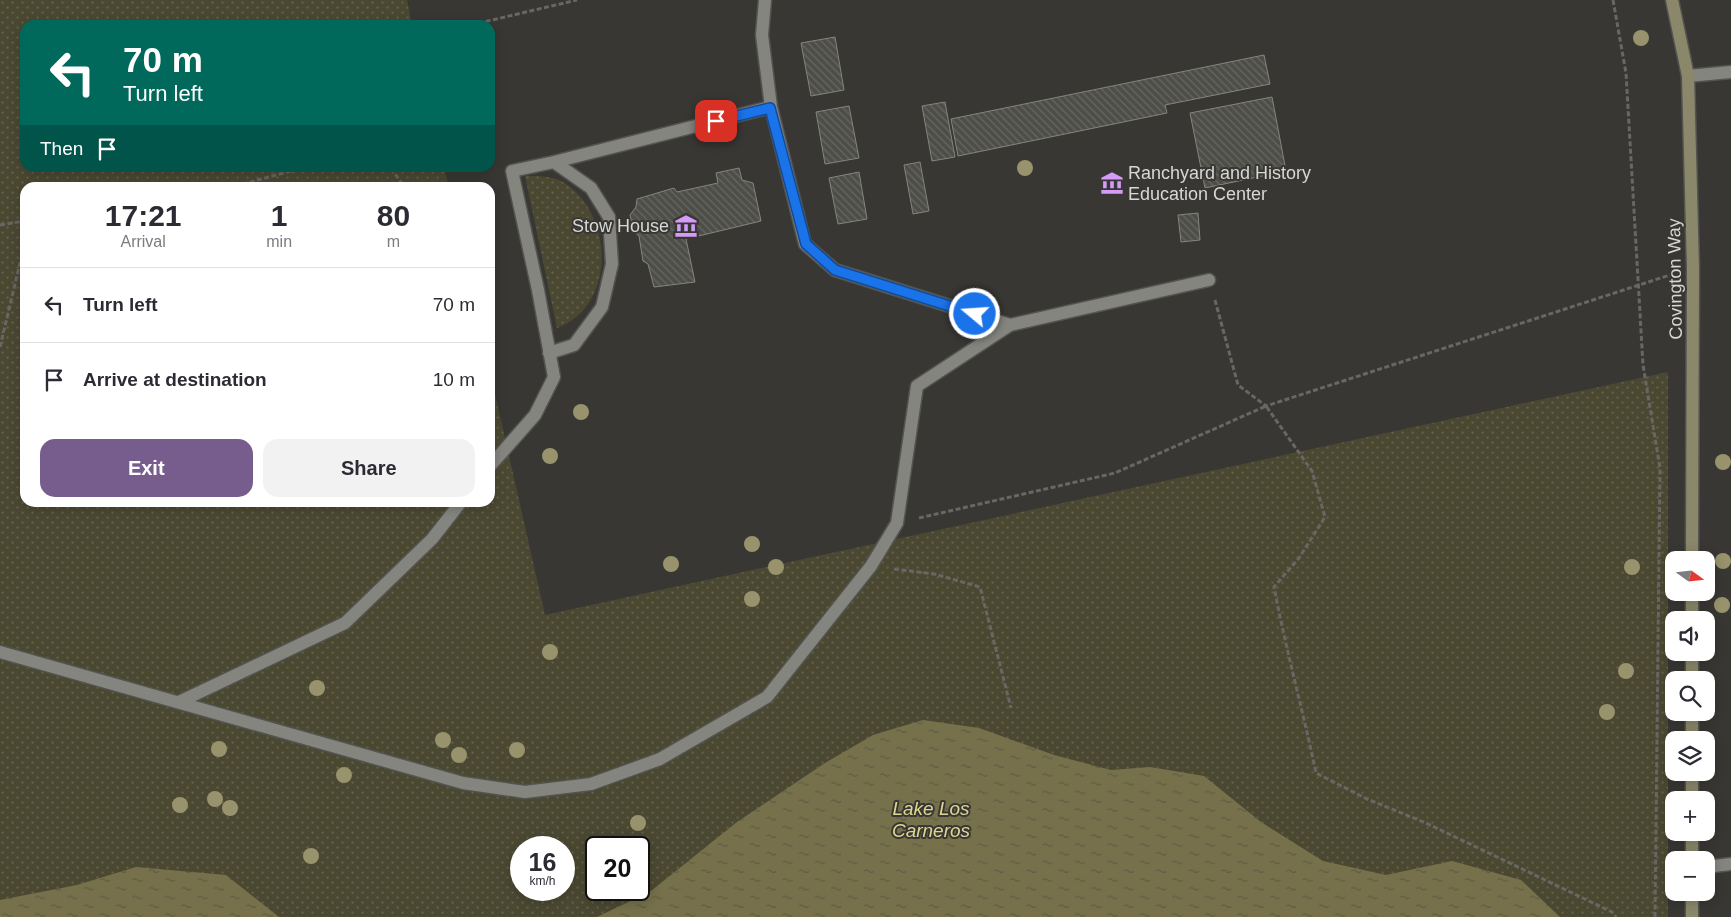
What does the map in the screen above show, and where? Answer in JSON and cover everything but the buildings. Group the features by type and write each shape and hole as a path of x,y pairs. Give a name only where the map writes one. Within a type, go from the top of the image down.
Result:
{"street":[{"path":"765,0 762,35 770,108 806,244 835,270 1010,326"},
{"name":"Covington Way","path":"1672,0 1688,76 1693,268 1692,551"},
{"path":"1688,76 1731,72"},
{"path":"495,460 535,415 554,377 538,290 512,171 770,108"},
{"path":"549,353 574,345 602,307 612,264 609,217 591,188 554,162"},
{"path":"0,652 463,783 525,792 591,784 660,759 767,697 871,566 897,523 917,386 1010,326 1210,280"},
{"path":"178,702 345,623 432,539 457,507"},
{"path":"1715,866 1731,864"},
{"path":"1692,901 1692,917"}],"path":[{"path":"492,20 576,0"},
{"path":"1613,0 1626,73 1642,365 1660,468 1655,917"},
{"path":"250,182 287,172"},
{"path":"0,225 20,222"},
{"path":"0,347 20,263"},
{"path":"897,523 1115,473 1266,406 1693,268"},
{"path":"1210,280 1238,385 1266,406 1312,471 1325,517 1299,558 1274,587 1284,644 1303,710 1316,773 1527,871 1612,912 1616,917"},
{"path":"871,566 934,574 980,588 1011,708"}],"shaded area":[{"path":"0,0 407,0 411,20 20,20 20,172 445,172 448,182 20,182 20,507 495,507 495,394 545,615 1668,372 1668,551 1665,551 1665,601 1668,601 1668,611 1665,611 1665,661 1668,661 1668,671 1665,671 1665,721 1668,721 1668,731 1665,731 1665,781 1668,781 1668,791 1665,791 1665,841 1668,841 1668,851 1665,851 1665,901 1668,901 1668,917 0,917"},
{"path":"525,176 550,177 563,182 580,196 592,215 599,236 602,258 599,280 590,300 577,317 557,328"}],"water":[{"name":"Lake Los Carneros","path":"923,720 979,728 1054,755 1111,770 1150,767 1204,776 1261,822 1323,861 1386,875 1452,861 1521,880 1560,917 597,917 630,901 650,901 650,891 737,822 825,763 873,735"},
{"path":"136,867 226,875 279,917 0,917 0,900 77,885"}],"place":[{"name":"Ranchyard and History Education Center","path":"1112,183"},
{"name":"Stow House","path":"686,226"}],"route":[{"path":"716,121 770,108 806,244 835,270 975,314"}]}
